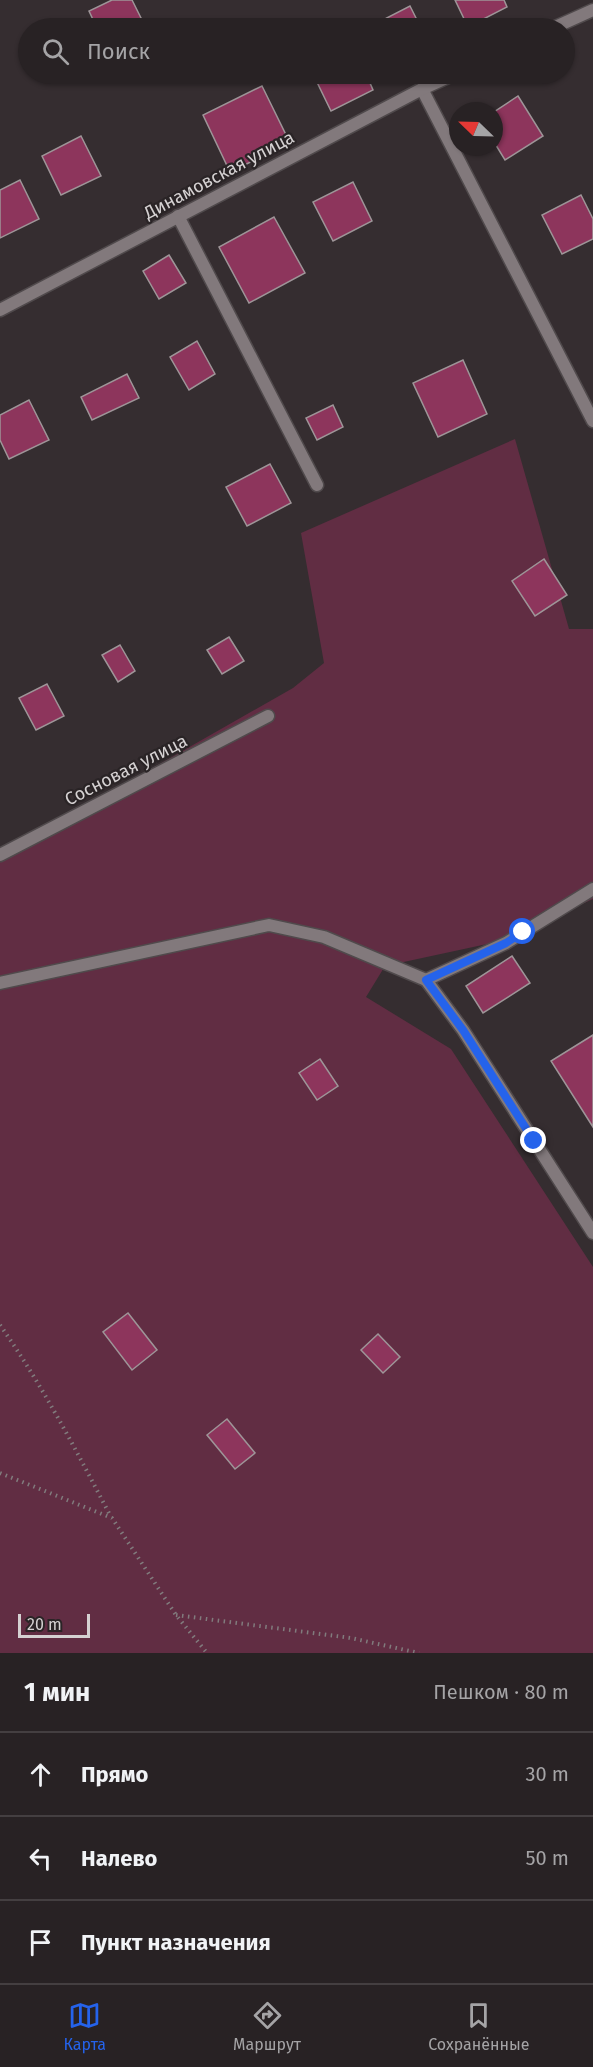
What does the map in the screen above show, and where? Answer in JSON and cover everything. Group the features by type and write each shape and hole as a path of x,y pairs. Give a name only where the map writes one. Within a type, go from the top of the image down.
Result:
{"street":[{"path":"575,18 593,10"},
{"name":"Динамовская улица","path":"0,310 433,84"},
{"path":"422,89 593,421"},
{"path":"178,216 316,485"},
{"name":"Сосновая улица","path":"0,855 268,716"},
{"path":"426,980 506,943 593,889"},
{"path":"0,983 269,925 324,937 426,980 463,1030 593,1233"}],"path":[{"path":"0,1325 21,1355 62,1424 111,1518 176,1615 207,1653"},
{"path":"0,1473 111,1518"},
{"path":"176,1615 351,1638 419,1653"}],"shaded area":[{"path":"515,439 569,629 593,629 593,899 501,941 385,966 366,997 451,1049 593,1267 593,1653 0,1653 0,855 293,688 324,663 301,533"}],"building":[{"path":"112,0 132,0 141,18 92,18 89,11"},
{"path":"455,0 504,0 507,7 486,18 464,18"},
{"path":"410,6 416,18 387,18"},
{"path":"318,84 370,84 373,90 331,111"},
{"path":"262,86 290,143 230,172 203,115"},
{"path":"518,96 543,136 505,160 503,156 503,106"},
{"path":"81,136 101,176 61,195 42,156"},
{"path":"20,180 39,219 0,238 0,190"},
{"path":"353,182 372,221 333,241 313,202"},
{"path":"581,195 593,219 593,239 562,254 542,215"},
{"path":"274,217 305,273 249,303 219,247"},
{"path":"169,255 186,283 159,299 143,271"},
{"path":"197,341 215,374 189,390 170,357"},
{"path":"463,360 487,414 438,437 413,383"},
{"path":"127,374 139,398 92,420 81,397"},
{"path":"29,400 49,440 9,459 0,440 0,415"},
{"path":"333,405 343,427 317,440 306,418"},
{"path":"270,464 291,503 247,526 226,487"},
{"path":"544,559 567,595 535,616 512,581"},
{"path":"229,637 244,661 222,674 207,650"},
{"path":"120,645 135,671 118,682 102,655"},
{"path":"47,684 64,716 36,730 19,698"},
{"path":"512,956 530,983 483,1013 466,986"},
{"path":"593,1035 593,1127 551,1061"},
{"path":"320,1059 338,1086 317,1100 299,1073"},
{"path":"128,1313 157,1350 132,1370 103,1332"},
{"path":"378,1334 400,1357 383,1373 361,1350"},
{"path":"227,1419 255,1453 235,1469 207,1435"}],"route":[{"path":"523,932 506,943 426,980 463,1030 534,1141"}]}
